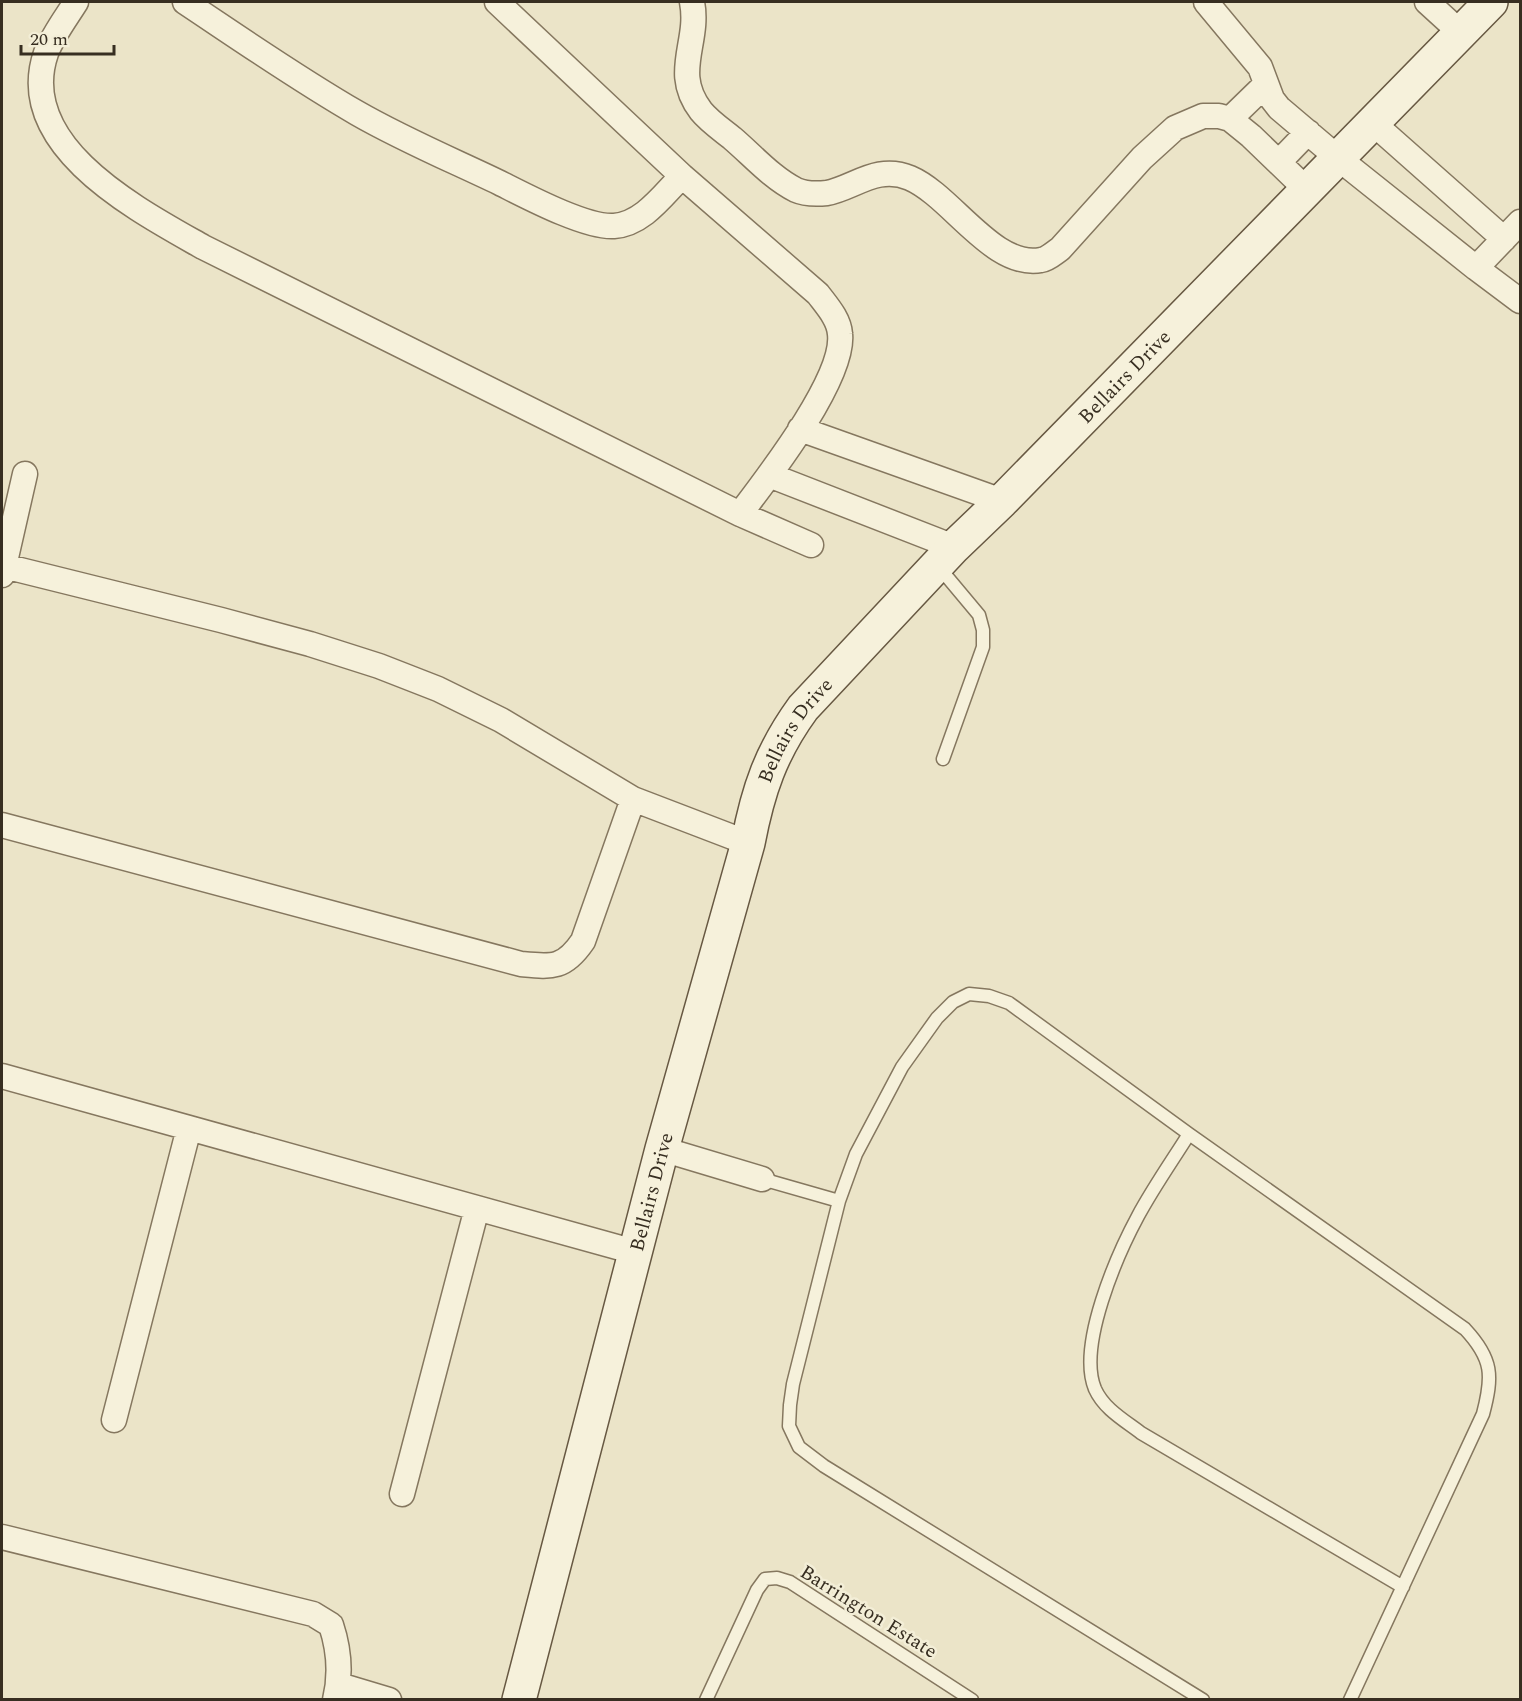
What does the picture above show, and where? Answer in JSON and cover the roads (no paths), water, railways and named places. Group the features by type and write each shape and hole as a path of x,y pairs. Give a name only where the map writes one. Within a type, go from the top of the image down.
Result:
{"street":[{"path":"76,2 46,53 41,78 42,100 51,124 70,154 100,182 152,218 203,247 741,514 810,545"},
{"path":"185,2 294,75 359,114 541,203 592,223 612,226 630,223 656,202 682,176"},
{"path":"497,2 682,176 818,294 833,314 840,333 839,352 833,371 800,429 741,514"},
{"path":"692,2 692,35 686,71 689,92 702,113 782,181 797,190 813,194 830,192 865,177 887,174 907,177 927,187 993,245 1024,262 1044,260 1060,249 1142,158 1175,128 1203,116 1230,119 1307,189"},
{"path":"1206,2 1260,67 1265,85 1279,108 1338,158 1521,301"},
{"path":"1427,2 1461,33"},
{"name":"Bellairs Drive","path":"519,1700 662,1149 748,843 755,804 770,762 784,735 803,708 945,556 1002,501 1491,2"},
{"path":"1230,119 1265,85"},
{"path":"1373,123 1512,231 1476,268"},
{"path":"1279,162 1308,132"},
{"path":"800,429 1002,501"},
{"path":"26,474 3,570 220,620 310,644 379,666 438,689 501,720 633,798 748,843"},
{"path":"770,475 945,556"},
{"path":"2,825 521,964 546,967 561,963 573,956 583,941 633,798"},
{"path":"2,1076 635,1252"},
{"path":"114,1420 189,1128"},
{"path":"662,1149 762,1179"},
{"path":"402,1494 477,1208"},
{"path":"2,1537 313,1614 331,1625 337,1643 337,1692 389,1700"}],"lane":[{"path":"943,759 982,647 983,630 979,615 945,556"},
{"path":"1203,1700 825,1466 799,1447 789,1426 793,1383 839,1201 856,1154 902,1067 937,1018 953,1002 969,994 989,996 1009,1003 1189,1134 1465,1329 1480,1345 1489,1366 1490,1390 1483,1414 1350,1700"},
{"path":"1189,1134 1138,1215 1119,1256 1091,1341 1090,1368 1095,1389 1109,1409 1141,1432 1403,1587"},
{"path":"762,1179 839,1201"},
{"name":"Barrington Estate","path":"706,1700 757,1590 765,1579 777,1578 790,1582 972,1700"}]}
